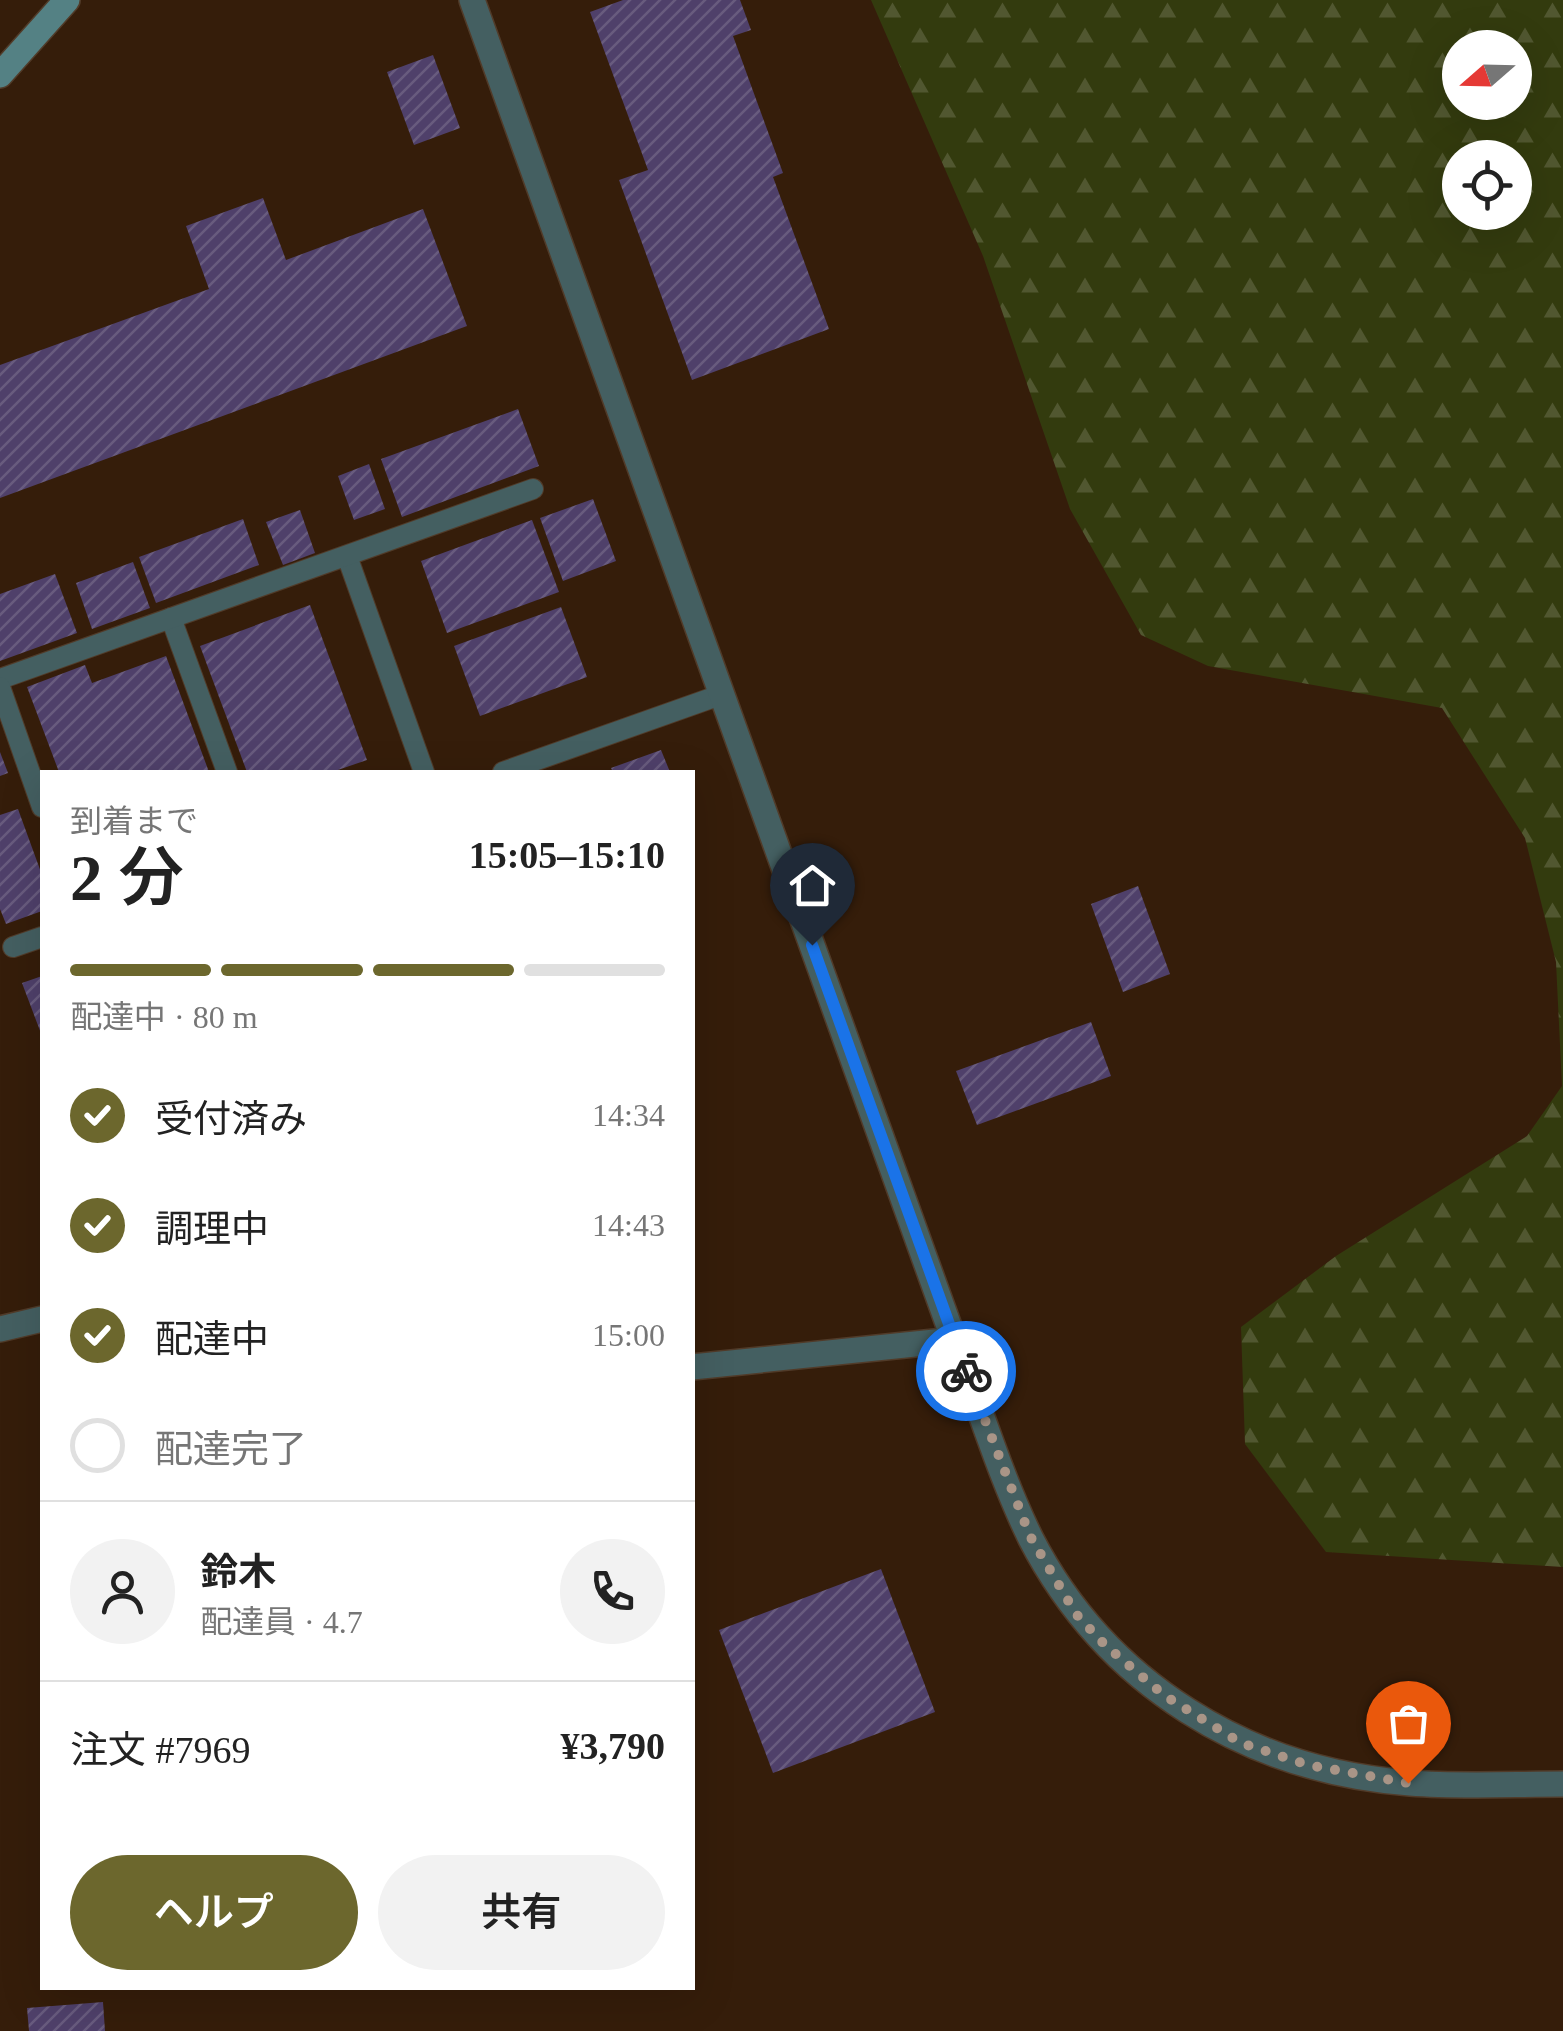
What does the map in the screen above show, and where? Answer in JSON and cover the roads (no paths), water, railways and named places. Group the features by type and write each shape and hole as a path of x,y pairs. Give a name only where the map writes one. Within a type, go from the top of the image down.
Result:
{"main road":[{"path":"0,75 68,0"}],"street":[{"path":"472,0 954,1340 1030,1536 1056,1583 1076,1614 1105,1645 1165,1696 1241,1743 1308,1765 1408,1783 1563,1784"},
{"path":"0,1328 40,1319"},
{"path":"695,1367 954,1340"}],"lane":[{"path":"0,679 533,489"},
{"path":"346,556 423,770"},
{"path":"171,618 226,770"},
{"path":"0,688 40,801"},
{"path":"509,770 722,694"},
{"path":"13,948 40,938"}]}
